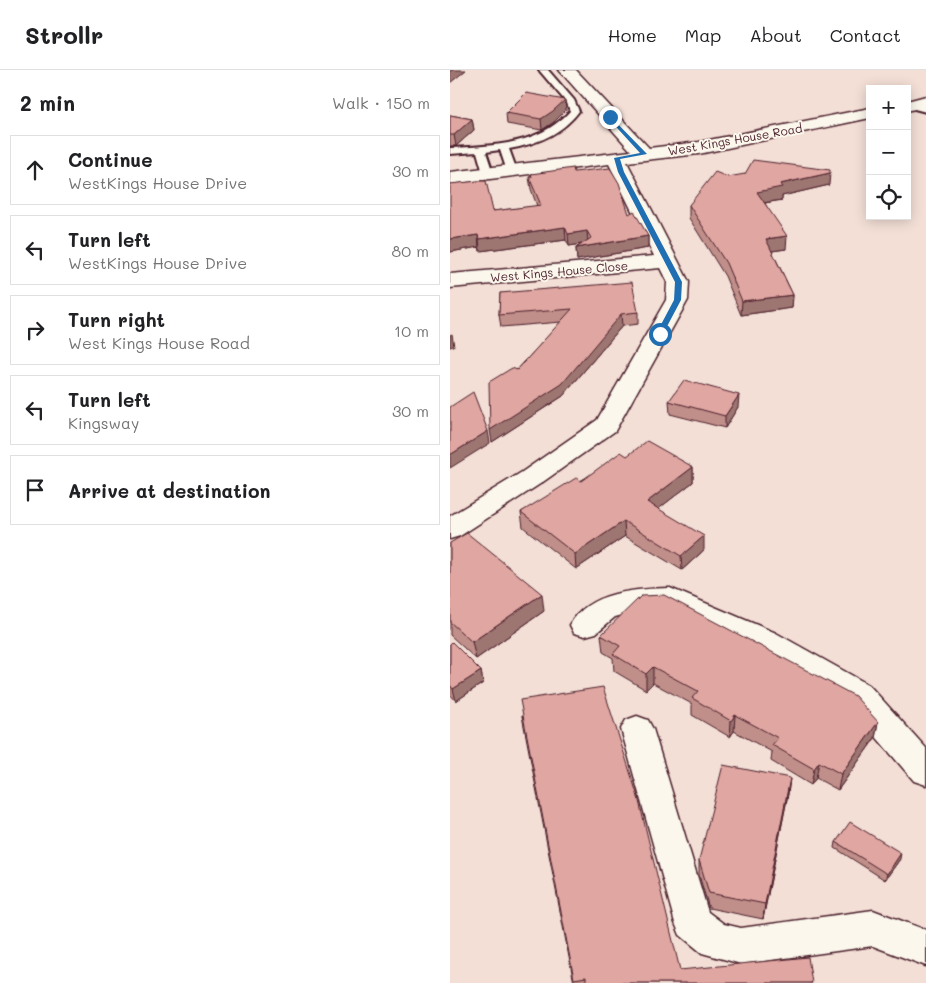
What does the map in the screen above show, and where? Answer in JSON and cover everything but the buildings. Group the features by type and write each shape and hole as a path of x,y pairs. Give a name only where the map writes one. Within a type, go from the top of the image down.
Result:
{"street":[{"path":"567,70 644,154"},
{"name":"West Kings House Road","path":"450,178 699,148 866,114"},
{"path":"450,529 531,478 606,425 677,300 678,282 621,172 616,158"},
{"name":"West Kings House Close","path":"450,281 668,261"},
{"path":"585,625 605,609 637,600 670,599 765,641 858,694 926,771"},
{"path":"636,728 693,923 715,940 742,946 873,928 926,948"}],"lane":[{"path":"450,151 503,146 539,138 566,124 575,111 571,102 543,70"},
{"path":"503,146 512,171"},
{"path":"481,149 488,173"}],"route":[{"path":"610,117 644,154 616,158 621,172 678,282 677,300 660,334"}]}
